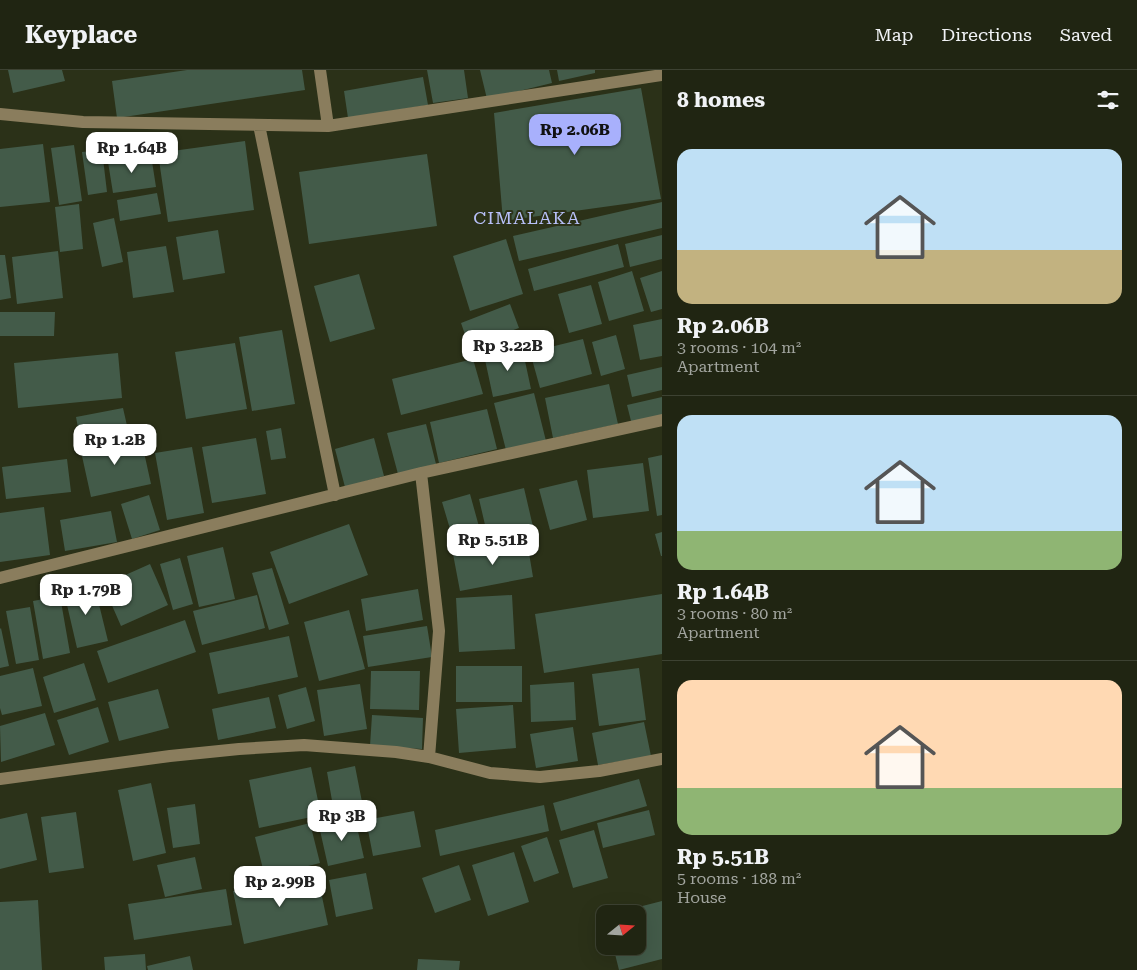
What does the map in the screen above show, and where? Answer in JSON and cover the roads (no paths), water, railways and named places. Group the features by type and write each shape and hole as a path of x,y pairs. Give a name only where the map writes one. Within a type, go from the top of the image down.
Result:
{"street":[{"path":"320,70 328,126"},
{"path":"0,114 83,122 328,126 662,74"},
{"path":"259,125 335,495"},
{"path":"0,578 421,473 662,420"},
{"path":"421,473 439,632 429,757"},
{"path":"0,778 170,756 304,745 396,752 429,757 490,773 540,777 598,771 662,759"}],"district":[{"name":"CIMALAKA","path":"527,217"}]}
